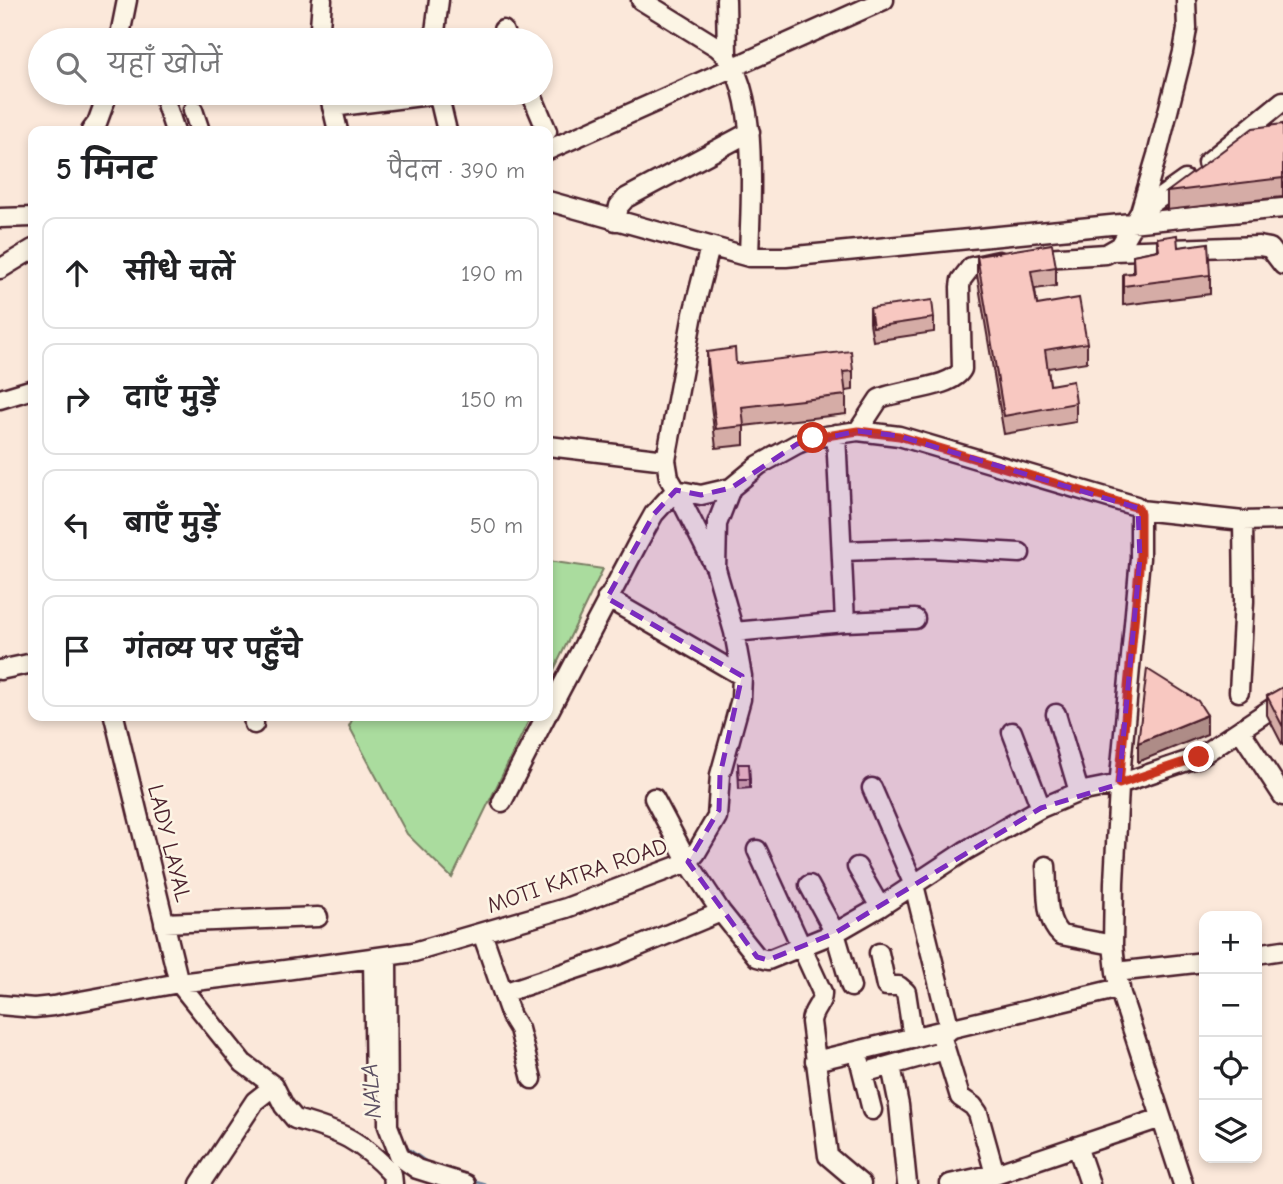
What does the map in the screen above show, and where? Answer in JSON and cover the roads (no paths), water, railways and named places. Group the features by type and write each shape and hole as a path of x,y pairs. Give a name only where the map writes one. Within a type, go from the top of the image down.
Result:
{"street":[{"path":"121,28 127,0"},
{"path":"320,28 322,0"},
{"path":"436,28 439,0"},
{"path":"641,0 730,60"},
{"path":"726,0 730,60 745,100 750,132 749,257"},
{"path":"553,138 730,60 884,0"},
{"path":"858,431 879,399 948,381 959,375 962,369 960,288 961,280 971,267 985,262 1106,254 1120,246 1136,218 1183,52 1186,0"},
{"path":"1136,218 1283,101"},
{"path":"95,126 104,105"},
{"path":"166,105 173,126"},
{"path":"331,105 337,126"},
{"path":"443,105 446,126"},
{"path":"536,105 544,126"},
{"path":"193,110 198,126"},
{"path":"615,221 619,206 626,198 750,132"},
{"path":"553,202 749,257 786,257 1136,218 1283,208"},
{"path":"0,218 28,217"},
{"path":"1113,251 1259,246 1270,248 1283,265"},
{"path":"710,247 694,314 666,460 669,478 716,569"},
{"path":"0,269 28,252"},
{"path":"0,399 28,391"},
{"path":"676,490 701,495 731,488 759,465 789,448 813,438 858,431 899,436 1136,506 1140,510 1243,521 1283,520"},
{"path":"836,434 845,622"},
{"path":"553,447 666,460"},
{"name":"MOTI KATRA ROAD","path":"0,1005 34,1008 53,1006 179,983 380,957 482,933 566,908 688,862 717,817 720,775 737,720 742,676 734,632 716,569 718,524 731,488"},
{"path":"553,702 654,514 676,490"},
{"path":"1140,510 1140,558 1119,784 1113,945 1118,980 1183,1184"},
{"path":"1240,692 1244,601 1243,521"},
{"path":"842,551 931,548 1020,553"},
{"path":"607,598 742,676"},
{"path":"734,632 845,622 915,620"},
{"path":"0,670 28,664"},
{"path":"654,798 688,862 721,912 757,957 768,960 835,933 880,907 965,850 1041,808 1079,792 1119,784 1199,757 1283,701"},
{"path":"1056,714 1079,792"},
{"name":"LADY LAYAL","path":"115,721 179,983"},
{"path":"502,802 543,721"},
{"path":"1240,730 1283,796"},
{"path":"1012,732 1041,808"},
{"path":"872,788 914,885 945,1031 945,1050 960,1097 978,1113 995,1174"},
{"path":"757,850 822,992 821,1001 811,1014 828,1156 861,1184"},
{"path":"1046,866 1051,921 1056,931 1061,935 1113,945"},
{"path":"857,867 880,907"},
{"path":"809,885 835,933 851,987"},
{"path":"503,993 618,955 721,912"},
{"path":"164,923 317,917"},
{"path":"482,933 519,1029 532,1079"},
{"path":"1262,953 1283,950"},
{"path":"879,953 886,986 900,986 906,992 913,1038"},
{"path":"375,1086 380,957"},
{"path":"380,957 387,1120 393,1170"},
{"path":"815,1061 945,1031 1118,980 1199,963"},
{"path":"179,983 243,1063 274,1086 284,1106 295,1119 344,1134 393,1170 417,1169 465,1184"},
{"path":"863,1073 945,1050"},
{"path":"856,1051 872,1110"},
{"path":"891,1066 899,1105 907,1184"},
{"path":"200,1184 255,1101 274,1086"},
{"path":"950,1184 995,1174 1161,1118"},
{"path":"1077,1146 1090,1184"}],"waterway":[{"name":"NALA","path":"402,1145 430,1165"},
{"name":"NALA","path":"470,1180 484,1184"}]}
